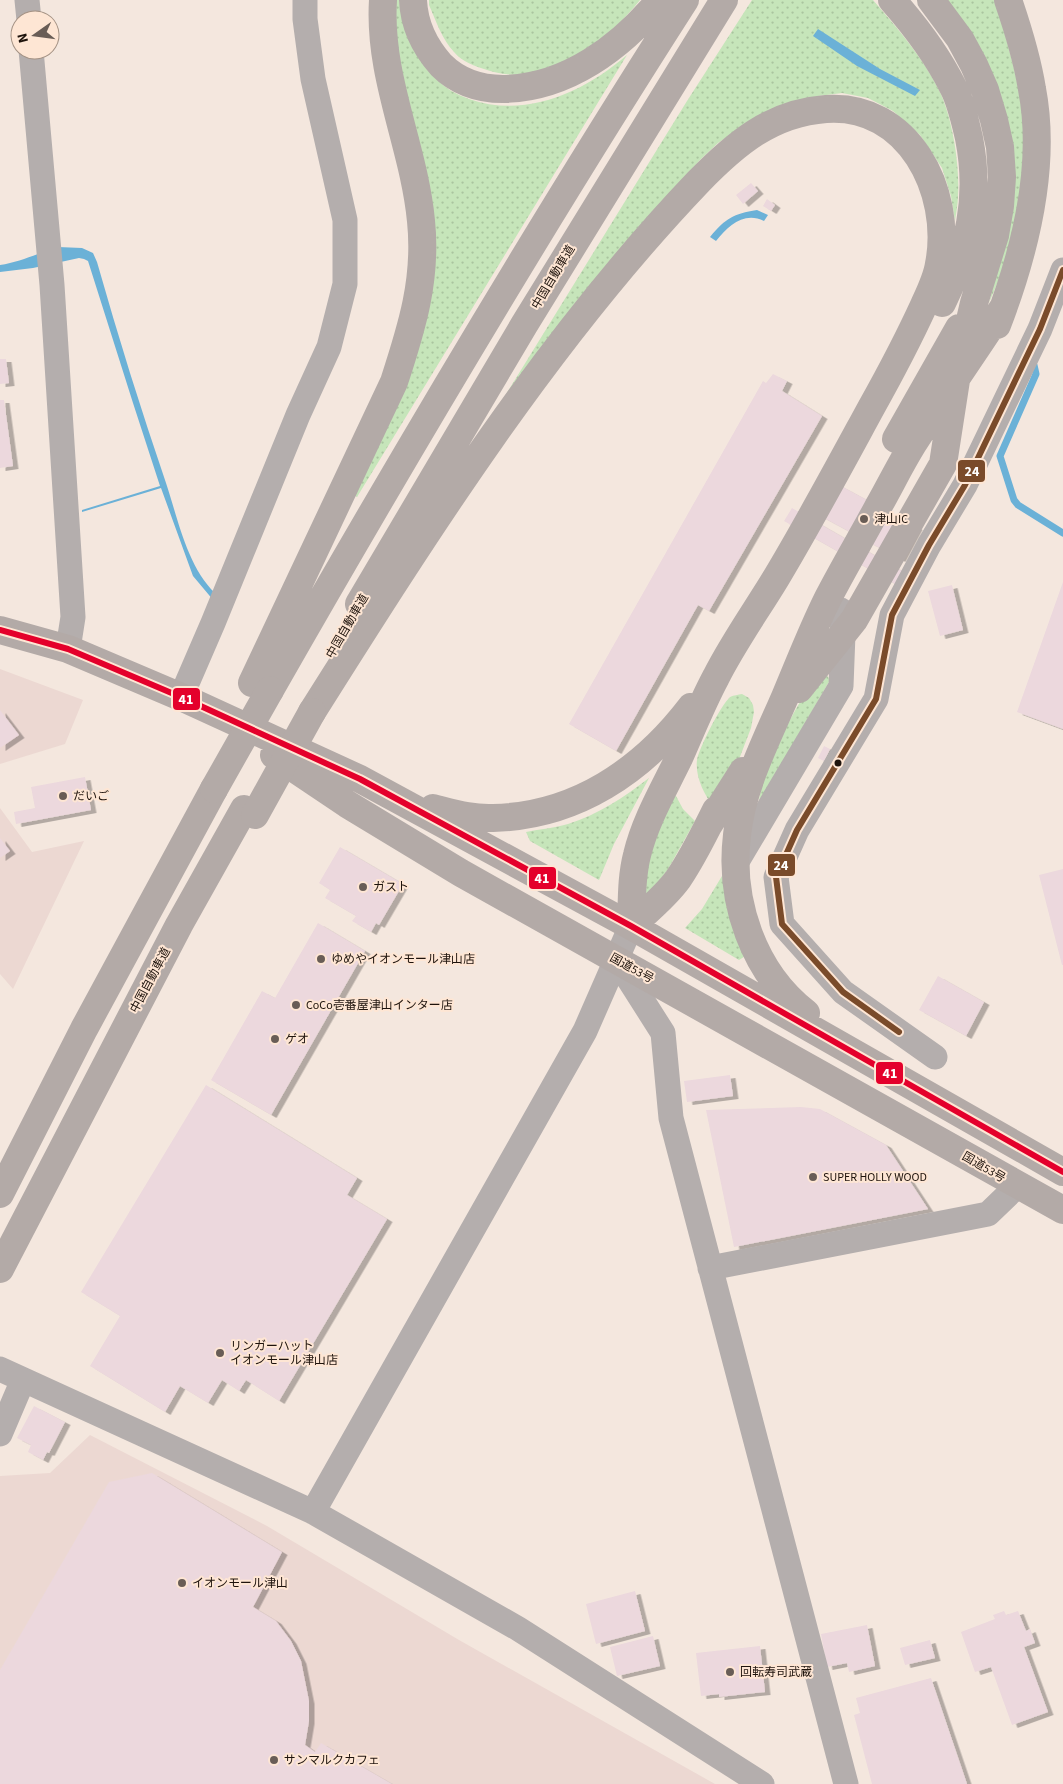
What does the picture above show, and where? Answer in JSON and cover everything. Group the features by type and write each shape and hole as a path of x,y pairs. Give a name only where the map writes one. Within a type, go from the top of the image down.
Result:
{"highway":[{"path":"0,1194 261,686 394,382 409,336 419,297 422,261 421,221 414,176 388,76 382,23 383,0"},
{"path":"413,0 421,34 431,54 447,70 466,82 487,89 511,89 537,85 588,65 615,45 644,19 660,0"},
{"path":"261,686 376,504 591,146 684,0"},
{"name":"中国自動車道","path":"0,1269 179,925 249,812 409,518 524,325 724,0"},
{"path":"888,434 966,248 972,218 974,188 972,154 966,122 954,89 938,58 913,23 892,0"},
{"path":"931,0 960,39 974,64 985,90 1000,147 1002,177 996,235 974,303 956,380 943,464"},
{"path":"842,622 854,620 943,464 1003,308 1025,236 1036,160 1036,125 1033,90 1008,0"},
{"path":"306,710 454,493 588,306 665,217 711,168 735,146 759,129 784,117 810,110 835,108 860,111 882,121 901,136 917,154 930,176 938,202 942,232 939,265 930,291 908,340 778,575 717,673 684,717 658,746 634,767 607,786 578,801 522,816 492,818 464,816 432,808 360,780"},
{"path":"888,434 908,340 956,274"},
{"path":"631,926 657,903 677,881 694,854 771,702 801,593 888,434 974,303"},
{"path":"878,1066 800,1008 778,987 766,969 753,946 744,922 738,894 735,864 737,835 742,806 752,774 827,599 912,446 1003,308"},
{"path":"888,434 956,380"},
{"path":"708,826 778,715 842,622 927,454 956,380"},
{"path":"631,926 636,856 644,831 717,673 801,593"},
{"path":"778,715 801,593"},
{"path":"677,761 737,664 801,593"},
{"name":"国道53号","path":"0,630 68,649 181,696 360,780 631,926 1063,1172"},
{"name":"国道53号","path":"210,711 347,804 462,873 1017,1186 1063,1210"}],"street":[{"path":"181,696 213,623 298,414 329,347 345,284 346,220 313,80 305,19 305,0"},
{"path":"33,60 52,286 73,618 68,649"},
{"path":"935,1057 842,992 788,931 782,924 776,877 797,830 876,699 892,615 929,545 965,485 1040,329 1063,270"},
{"path":"735,864 842,686 842,622"},
{"path":"313,1512 584,1031 631,926"},
{"path":"616,959 663,1033 671,1118 846,1784"},
{"path":"710,1268 988,1214 1017,1186"},
{"path":"0,1369 313,1512 517,1628 762,1784"},
{"path":"0,1434 23,1380"}],"shaded area":[{"path":"0,669 83,700 65,744 0,764"},
{"path":"0,808 32,852 84,841 13,989 0,974"},
{"name":"イオンモール津山","path":"90,1435 267,1526 459,1640 715,1784 0,1784 0,1476 50,1473"}],"green space":[{"path":"393,0 399,0 404,20 415,45 440,82 447,88 469,99 490,104 512,106 533,104 553,98 592,80 627,55 357,497 355,496 424,327 397,68"},
{"path":"429,0 640,0 610,32 573,59 531,74 509,74 478,67 457,55 443,36 429,5"},
{"path":"752,0 873,0 917,54 944,101 954,141 958,170 958,198 955,221 951,196 942,168 920,135 893,111 868,98 842,93 818,96 785,105 751,121 718,143 700,160 654,212 474,446 687,101"},
{"path":"943,0 995,0 1025,114 1026,165 1019,213 1006,259 989,303 1006,234 1011,183"},
{"path":"826,674 830,680 759,803 765,776 790,720 808,689 816,679"},
{"path":"742,694 749,698 753,705 754,712 751,728 725,796 714,807 701,785 697,772 697,760 716,717 726,702 734,695"},
{"path":"649,778 614,844 599,880 530,841 526,832 579,820 620,799"},
{"path":"674,796 676,796 683,809 695,821 667,871 646,897 646,872 649,859 658,832"},
{"path":"722,876 731,916 747,955 739,960 685,928 702,909"}],"water":[{"path":"818,29 880,69 920,90 915,96 857,66 813,36"},
{"path":"757,210 768,215 764,221 757,218 743,219 731,225 716,241 710,237 730,218"},
{"path":"58,247 82,248 93,253 97,262 130,373 184,541 197,569 215,593 214,601 193,576 161,488 82,512 82,510 160,486 88,261 79,258 33,268 0,272 0,265 22,260"}],"building":[{"path":"751,183 758,191 743,204 736,195"},
{"path":"767,199 775,205 771,211 763,206"},
{"path":"0,359 6,359 9,383 0,384"},
{"path":"773,374 787,381 782,391 822,416 709,611 698,605 616,751 569,724 763,381 766,383"},
{"path":"0,400 4,400 13,466 0,468"},
{"name":"津山IC","path":"828,479 917,527 900,559 811,511"},
{"path":"792,508 902,571 895,584 784,521"},
{"path":"1063,582 1063,729 1017,712"},
{"path":"952,585 963,630 940,636 928,591"},
{"path":"0,710 19,735 0,748"},
{"path":"824,746 830,749 824,761 818,758"},
{"path":"85,777 91,810 16,824 14,812 35,808 31,787"},
{"path":"0,838 10,851 0,858"},
{"name":"ガスト","path":"340,847 403,884 379,925 376,923 371,932 352,921 356,916 325,898 330,890 319,883"},
{"path":"1063,869 1063,965 1062,965 1039,875"},
{"name":"ゲオ","path":"318,923 365,951 271,1115 211,1080 262,991 275,998"},
{"path":"938,976 984,1002 966,1036 919,1010"},
{"path":"730,1075 733,1096 687,1102 684,1081"},
{"path":"206,1085 357,1178 347,1195 387,1219 279,1401 246,1380 239,1391 222,1380 208,1403 180,1386 165,1412 90,1366 120,1316 81,1292"},
{"name":"SUPER HOLLY WOOD","path":"801,1107 820,1109 886,1145 928,1209 734,1247 706,1110"},
{"path":"34,1406 65,1422 49,1453 47,1452 43,1460 28,1452 31,1445 17,1438"},
{"path":"152,1473 282,1552 253,1607 276,1621 291,1641 301,1661 309,1701 309,1721 305,1745 315,1752 321,1743 392,1784 0,1784 0,1670 109,1482"},
{"path":"635,1591 645,1631 596,1644 586,1604"},
{"path":"1004,1611 1006,1615 1018,1611 1026,1631 1030,1629 1035,1643 1024,1647 1048,1712 1012,1725 991,1667 975,1672 961,1632 995,1619 993,1615"},
{"path":"867,1625 875,1666 849,1672 847,1663 827,1667 821,1634"},
{"path":"653,1636 660,1666 617,1676 610,1647"},
{"path":"930,1640 935,1658 905,1665 900,1648"},
{"name":"回転寿司武蔵","path":"760,1646 765,1692 719,1697 719,1694 701,1696 696,1653"},
{"path":"931,1678 967,1784 872,1784 854,1715 860,1713 856,1698"}],"waterway":[{"path":"1034,365 1036,374 1000,456 1014,500 1018,505 1063,533"}],"transit line":[{"name":"24","path":"899,1032 843,992 782,924 776,877 797,830 876,699 892,615 929,545 965,485 1040,329 1063,270"},
{"name":"41","path":"0,630 68,649 181,697 360,779 631,926 1063,1172"}],"place":[{"name":"津山IC","path":"864,519"},
{"name":"だいご","path":"63,796"},
{"name":"ガスト","path":"363,887"},
{"name":"ゆめやイオンモール津山店","path":"321,959"},
{"name":"CoCo壱番屋津山インター店","path":"296,1005"},
{"name":"ゲオ","path":"275,1039"},
{"name":"SUPER HOLLY WOOD","path":"813,1177"},
{"name":"リンガーハット イオンモール津山店","path":"220,1353"},
{"name":"イオンモール津山","path":"182,1583"},
{"name":"回転寿司武蔵","path":"730,1672"},
{"name":"サンマルクカフェ","path":"274,1760"}]}
